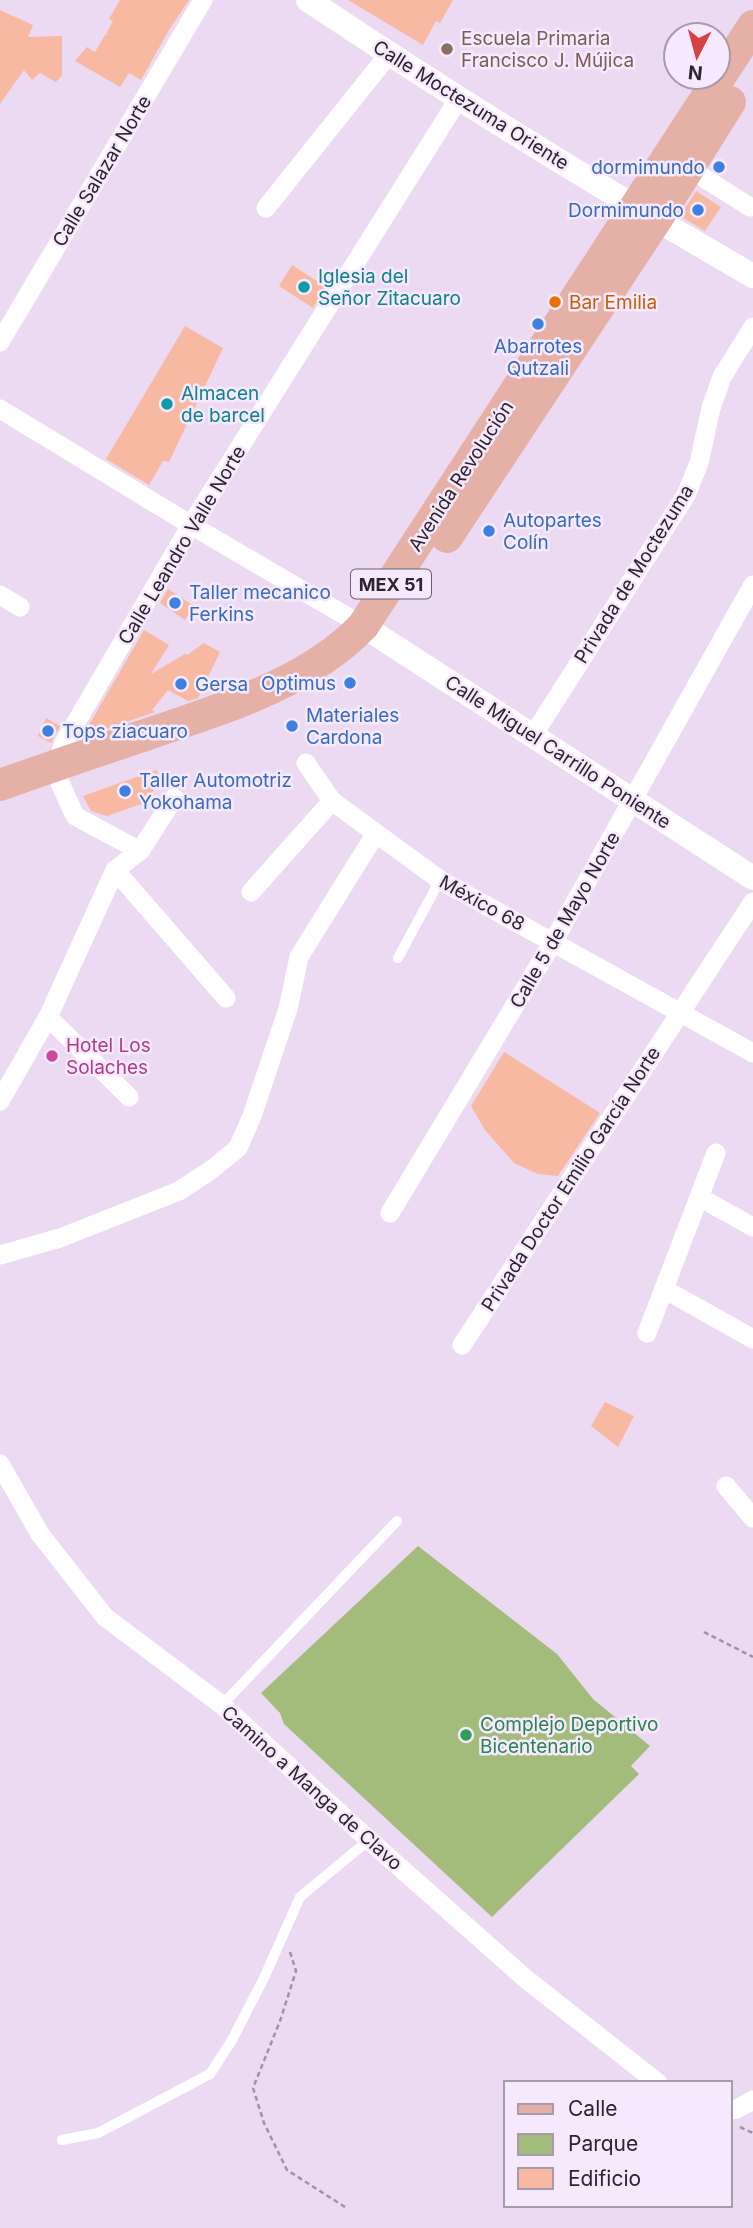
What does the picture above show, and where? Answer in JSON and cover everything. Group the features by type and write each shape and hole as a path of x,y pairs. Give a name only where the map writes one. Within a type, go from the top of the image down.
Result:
{"main road":[{"name":"Avenida Revolución","path":"0,806 58,774 265,690 309,668 354,636 372,632 646,214 753,26"},
{"name":"Avenida Revolución","path":"646,214 688,168 753,66"},
{"name":"Avenida Revolución","path":"0,785 58,774"}],"street":[{"name":"Calle Salazar Norte","path":"0,342 203,0"},
{"name":"Calle Moctezuma Oriente","path":"308,0 389,54 646,214 753,276"},
{"path":"266,208 389,54"},
{"name":"Calle Leandro Valle Norte","path":"58,774 64,743 191,525 459,98"},
{"path":"688,168 750,207"},
{"name":"Privada de Moctezuma","path":"532,737 686,495 699,463 711,408 722,377 753,327"},
{"path":"0,409 372,632"},
{"name":"Calle 5 de Mayo Norte","path":"390,1213 553,942 753,585"},
{"path":"0,595 20,607"},
{"name":"Calle Miguel Carrillo Poniente","path":"372,632 753,878"},
{"name":"México 68","path":"306,763 332,801 440,880 753,1052"},
{"path":"58,774 75,816 140,851"},
{"path":"0,1101 48,1017 115,870 140,851 174,798"},
{"path":"251,892 332,801"},
{"path":"0,1255 60,1238 179,1191 211,1170 238,1147 253,1116 284,1021 299,957 376,833"},
{"path":"115,870 226,998"},
{"name":"Privada Doctor Emilio García Norte","path":"462,1345 753,902"},
{"path":"48,1017 129,1097"},
{"path":"647,1333 716,1153"},
{"path":"699,1198 753,1227"},
{"path":"664,1289 753,1339"},
{"name":"Camino a Manga de Clavo","path":"0,1464 40,1534 105,1617 222,1704 369,1840 526,1979 656,2081"},
{"path":"726,1486 753,1518"},
{"path":"732,2110 753,2100"}],"lane":[{"path":"398,958 440,880"},
{"path":"222,1704 397,1521"},
{"path":"62,2140 98,2133 211,2074 258,1991 300,1897 369,1840"}],"path":[{"path":"704,1632 753,1657"},
{"path":"283,1933 296,1971 280,2021 253,2088 264,2123 287,2170 345,2207"}],"green space":[{"name":"Complejo Deportivo Bicentenario","path":"418,1546 557,1654 593,1699 650,1746 631,1766 639,1774 492,1917 284,1724 280,1713 261,1693"}],"building":[{"path":"120,0 189,0 141,80 129,73 120,87 75,61 87,47 95,52 105,35 108,35 106,34 113,21 109,19"},
{"path":"348,0 453,0 440,23 436,21 423,45"},
{"path":"0,10 33,25 28,37 62,36 62,75 56,82 40,73 32,80 24,70 0,104"},
{"name":"Dormimundo","path":"696,191 721,207 705,231 680,216"},
{"name":"Iglesia del Señor Zitacuaro","path":"292,265 326,287 313,308 279,286"},
{"name":"Almacen de barcel","path":"185,326 223,348 169,462 163,461 149,485 106,459"},
{"name":"Taller mecanico Ferkins","path":"168,589 194,606 185,620 160,603"},
{"path":"144,630 169,645 151,674 204,643 220,652 198,698 188,701 168,690 152,710 155,712 82,737"},
{"name":"Tops ziacuaro","path":"46,718 60,726 51,743 38,736"},
{"name":"Taller Automotriz Yokohama","path":"156,770 165,782 157,786 144,803 107,816 91,811 83,796"},
{"path":"504,1052 600,1113 558,1176 538,1174 514,1163 485,1130 471,1106"},
{"path":"605,1402 634,1416 618,1447 591,1426"}],"place":[{"name":"Escuela Primaria Francisco J. Mújica","path":"447,49"},
{"name":"dormimundo","path":"719,167"},
{"name":"Dormimundo","path":"698,210"},
{"name":"Iglesia del Señor Zitacuaro","path":"304,287"},
{"name":"Bar Emilia","path":"555,302"},
{"name":"Abarrotes Qutzali","path":"538,324"},
{"name":"Almacen de barcel","path":"167,404"},
{"name":"Autopartes Colín","path":"489,531"},
{"name":"Taller mecanico Ferkins","path":"175,603"},
{"name":"Optimus","path":"350,683"},
{"name":"Gersa","path":"181,684"},
{"name":"Materiales Cardona","path":"292,726"},
{"name":"Tops ziacuaro","path":"48,731"},
{"name":"Taller Automotriz Yokohama","path":"125,791"},
{"name":"Hotel Los Solaches","path":"52,1056"},
{"name":"Complejo Deportivo Bicentenario","path":"466,1735"}]}
